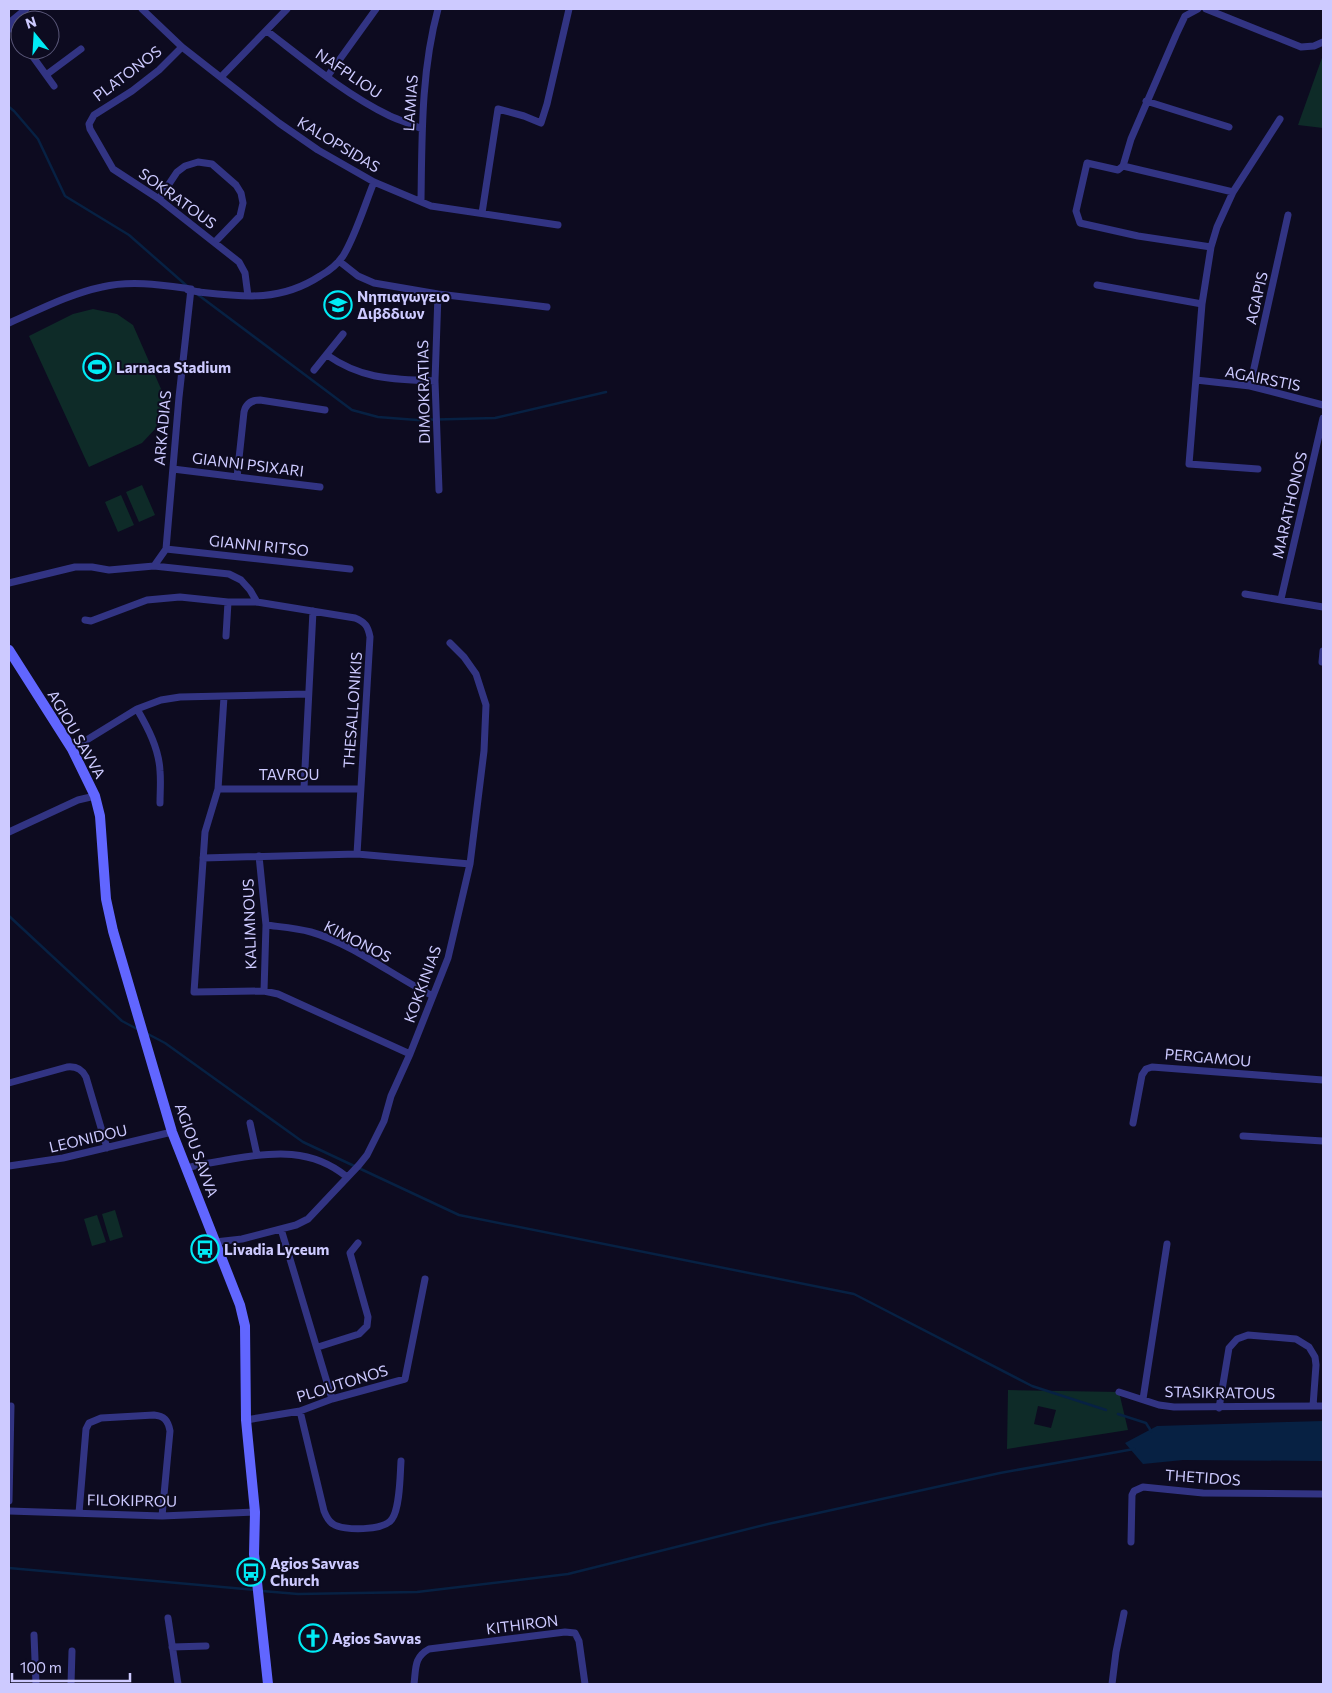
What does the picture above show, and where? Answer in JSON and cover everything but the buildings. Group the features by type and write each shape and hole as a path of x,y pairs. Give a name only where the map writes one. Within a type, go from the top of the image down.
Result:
{"street":[{"path":"9,24 26,9"},
{"name":"KALOPSIDAS","path":"142,9 182,47 279,123 318,150 374,182 431,206 558,225"},
{"path":"222,77 287,9"},
{"path":"327,77 376,9"},
{"name":"LAMIAS","path":"421,201 422,129 426,67 438,9"},
{"path":"482,213 498,110 524,116 541,123 569,9"},
{"path":"1198,9 1185,16 1130,139 1123,166 1118,170 1087,162 1076,211 1080,223 1138,236 1211,247"},
{"path":"1206,9 1301,47 1314,46 1323,42"},
{"name":"NAFPLIOU","path":"267,31 327,77 391,116 422,129"},
{"name":"PLATONOS","path":"90,122 94,115 132,91 160,70 182,47"},
{"path":"46,75 81,49"},
{"path":"35,60 54,86"},
{"path":"1146,101 1229,127"},
{"path":"1258,469 1189,464 1202,304 1211,247 1233,192 1280,119"},
{"name":"SOKRATOUS","path":"90,122 90,132 110,166 159,199 239,262 244,269 248,296"},
{"path":"159,199 177,172 185,166 198,162 212,164 236,185 241,193 243,203 240,216 215,242"},
{"path":"1123,166 1233,192"},
{"path":"9,323 77,294 104,286 163,285 199,292 261,297 299,288 326,273 339,261 351,239 374,182"},
{"name":"AGAPIS","path":"1250,386 1288,215"},
{"path":"339,261 358,276 368,281 438,294 547,307"},
{"path":"1097,285 1202,304"},
{"name":"ARKADIAS","path":"166,549 189,290"},
{"name":"DIMOKRATIAS","path":"438,294 435,381 439,490"},
{"path":"314,370 343,334"},
{"path":"327,355 347,367 370,376 435,381"},
{"name":"AGAIRSTIS","path":"1196,380 1250,386 1323,405"},
{"path":"237,477 244,412 250,402 260,400 325,410"},
{"name":"MARATHONOS","path":"1281,599 1323,418"},
{"name":"GIANNI PSIXARI","path":"173,469 320,487"},
{"path":"154,566 166,549"},
{"name":"GIANNI RITSO","path":"166,549 350,570"},
{"path":"9,583 74,568 92,567 109,570 154,566 230,574 241,580 250,590 256,602"},
{"path":"1245,594 1323,606"},
{"path":"85,620 91,621 147,600 180,597 228,602 256,602 313,611 304,788"},
{"path":"226,636 228,602"},
{"name":"THESALLONIKIS","path":"313,611 355,618 362,621 368,629 370,637 357,854"},
{"name":"KOKKINIAS","path":"215,1242 242,1239 296,1225 308,1218 359,1165 372,1146 380,1129 391,1096 410,1054 448,958 470,864 484,751 486,705 476,674 464,657 450,643"},
{"name":"AGIOU SAVVA","path":"9,650 72,749 95,796 100,816 108,915 172,1132 240,1304 245,1326 246,1420 255,1512 254,1554 268,1684"},
{"path":"1322,662 1323,651"},
{"path":"72,749 137,709 161,700 180,697 308,694"},
{"path":"224,697 218,789 205,832 194,992 264,991 284,996 410,1054"},
{"path":"137,709 151,735 157,756 160,771 160,803"},
{"name":"TAVROU","path":"218,789 360,789"},
{"path":"9,832 78,800 95,796"},
{"path":"203,858 357,854 470,864"},
{"name":"KALIMNOUS","path":"259,856 266,925 264,991"},
{"name":"KIMONOS","path":"266,925 311,932 332,940 433,996"},
{"path":"9,1083 67,1067 81,1070 86,1077 107,1148"},
{"name":"PERGAMOU","path":"1132,1123 1142,1075 1146,1069 1152,1067 1323,1080"},
{"path":"250,1123 258,1155"},
{"name":"LEONIDOU","path":"9,1166 63,1158 172,1132"},
{"path":"1243,1136 1323,1141"},
{"path":"186,1168 258,1155 296,1154 313,1158 349,1175"},
{"path":"281,1229 318,1347 332,1399"},
{"path":"318,1347 359,1334 367,1326 368,1317 350,1253 358,1243"},
{"path":"1143,1399 1167,1244"},
{"name":"PLOUTONOS","path":"246,1420 300,1411 332,1399 405,1379 425,1279"},
{"path":"1220,1408 1228,1348 1236,1339 1248,1335 1296,1339 1309,1347 1315,1356 1316,1365 1313,1406"},
{"name":"STASIKRATOUS","path":"1119,1392 1167,1406 1220,1408 1323,1406"},
{"path":"9,1501 11,1406"},
{"path":"300,1411 324,1511 327,1518 334,1525 345,1528 374,1528 384,1526 390,1522 396,1511 401,1462"},
{"path":"78,1513 86,1429 89,1423 101,1418 154,1415 161,1416 167,1420 170,1431 162,1516"},
{"name":"THETIDOS","path":"1131,1542 1132,1495 1138,1488 1155,1487 1203,1493 1323,1494"},
{"name":"FILOKIPROU","path":"9,1511 162,1516 255,1512"},
{"path":"1112,1684 1124,1613"},
{"path":"168,1618 178,1684"},
{"name":"KITHIRON","path":"414,1684 416,1662 421,1653 429,1649 565,1632 574,1634 579,1641 585,1684"},
{"path":"34,1635 36,1684"},
{"path":"172,1647 206,1646"},
{"path":"71,1684 72,1651"}],"green space":[{"path":"1323,55 1323,128 1298,125"},
{"name":"Larnaca Stadium","path":"93,309 117,314 133,325 165,398 156,428 142,443 89,467 29,336 73,314"},
{"path":"142,485 155,515 139,522 126,492"},
{"path":"121,495 134,525 118,532 105,502"},
{"path":"115,1210 123,1237 110,1241 102,1214"},
{"path":"97,1215 106,1242 92,1246 84,1219"},
{"path":"1008,1390 1119,1392 1128,1430 1007,1449","holes":["1038,1406 1056,1410 1051,1428 1034,1424"]}],"water":[{"path":"1323,1421 1323,1461 1183,1460 1143,1464 1125,1443 1157,1426"}],"waterway":[{"path":"9,107 38,139 65,196 129,235 187,286"},
{"path":"197,294 352,410 378,417 417,420 495,418 606,392"},
{"path":"9,916 122,1021 139,1030"},
{"path":"146,1033 165,1043 303,1142 459,1215 854,1294 1032,1386 1106,1410"},
{"path":"1118,1414 1146,1423 1151,1431"},
{"path":"262,1591 298,1594 417,1592 568,1574 768,1524 1000,1473 1134,1449"},
{"path":"9,1568 256,1590"}],"place":[{"name":"Νηπιαγωγειο Διβδδιων","path":"338,305"},
{"name":"Larnaca Stadium","path":"97,367"},
{"name":"Livadia Lyceum","path":"205,1249"},
{"name":"Agios Savvas Church","path":"251,1572"},
{"name":"Agios Savvas","path":"313,1638"}]}
